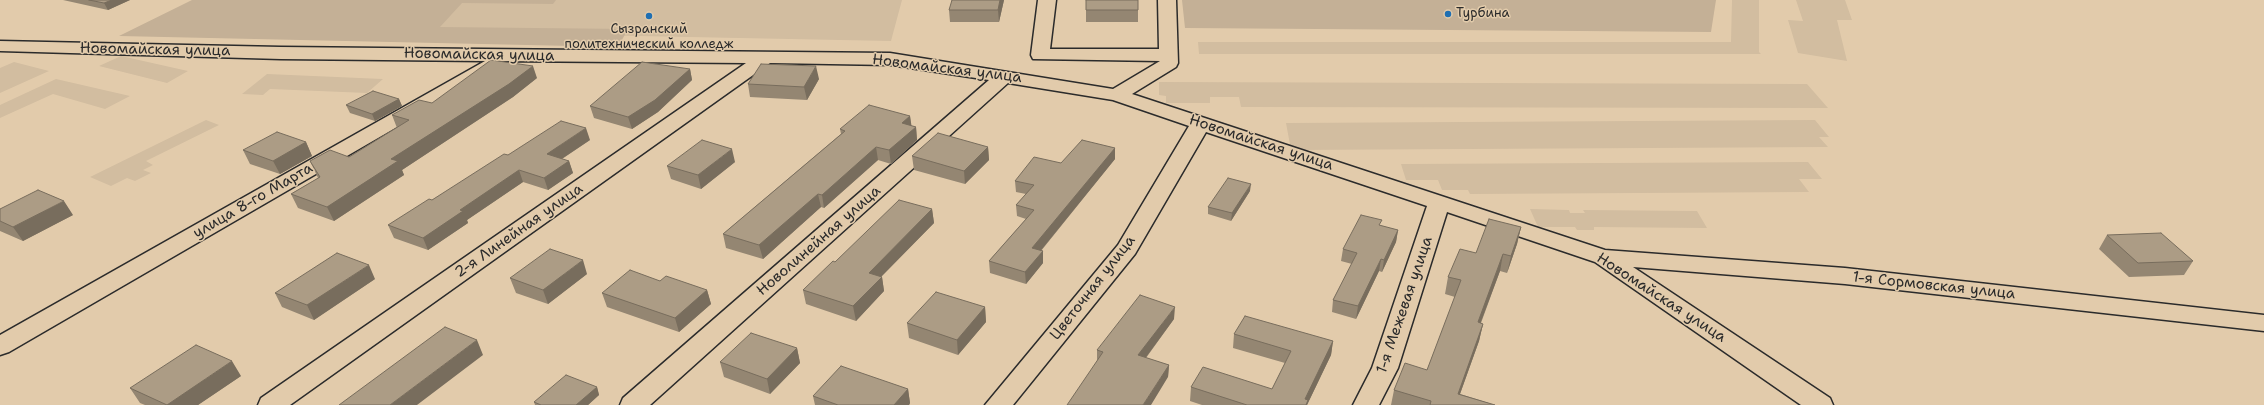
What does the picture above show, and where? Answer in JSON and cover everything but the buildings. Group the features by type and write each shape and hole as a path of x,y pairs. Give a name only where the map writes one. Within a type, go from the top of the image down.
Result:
{"street":[{"path":"1047,0 1040,55 1169,54"},
{"path":"1116,95 1168,63 1167,0"},
{"name":"Новомайская улица","path":"0,46 505,56 890,59 1005,76 1116,95 1603,257 1820,405"},
{"name":"улица 8-го Марта","path":"0,346 505,56"},
{"name":"2-я Линейная улица","path":"271,405 767,57"},
{"name":"Новолинейная улица","path":"633,405 1005,76"},
{"name":"Цветочная улица","path":"998,405 1127,249 1201,123"},
{"name":"1-я Межевая улица","path":"1366,405 1385,368 1439,202"},
{"name":"1-я Сормовская улица","path":"1603,257 1845,276 2264,324"}],"shaded area":[{"path":"192,0 556,0 553,4 462,3 440,27 628,29 618,47 119,36"},
{"name":"Сызранский политехнический колледж","path":"415,0 902,0 891,41 384,31"},
{"name":"Турбина","path":"1182,0 1716,0 1711,32 1185,28"},
{"path":"1732,0 1759,0 1759,52 1761,54 1199,54 1198,42 1731,42"},
{"path":"1796,0 1845,0 1852,20 1837,20 1847,61 1798,53 1788,20 1803,21"},
{"path":"121,56 188,71 167,83 99,66"},
{"path":"14,62 49,71 0,93 0,68"},
{"path":"267,74 383,79 367,93 270,89 263,95 242,94"},
{"path":"56,79 130,96 105,109 53,94 0,118 0,105"},
{"path":"1159,82 1807,84 1828,108 1241,107 1239,97 1210,97 1210,103 1166,103 1166,96 1159,95"},
{"path":"206,120 219,125 146,161 153,165 143,170 151,173 135,181 127,178 111,186 90,177"},
{"path":"1815,120 1829,137 1819,137 1828,147 1291,150 1286,123"},
{"path":"1808,162 1822,179 1799,179 1809,192 1470,194 1468,190 1442,190 1438,180 1406,180 1401,164"},
{"path":"1530,209 1569,210 1570,213 1585,213 1583,210 1697,211 1707,228 1594,227 1594,230 1577,230 1575,227 1538,227"}],"place":[{"name":"Турбина","path":"1448,14"},
{"name":"Сызранский политехнический колледж","path":"649,16"}]}
